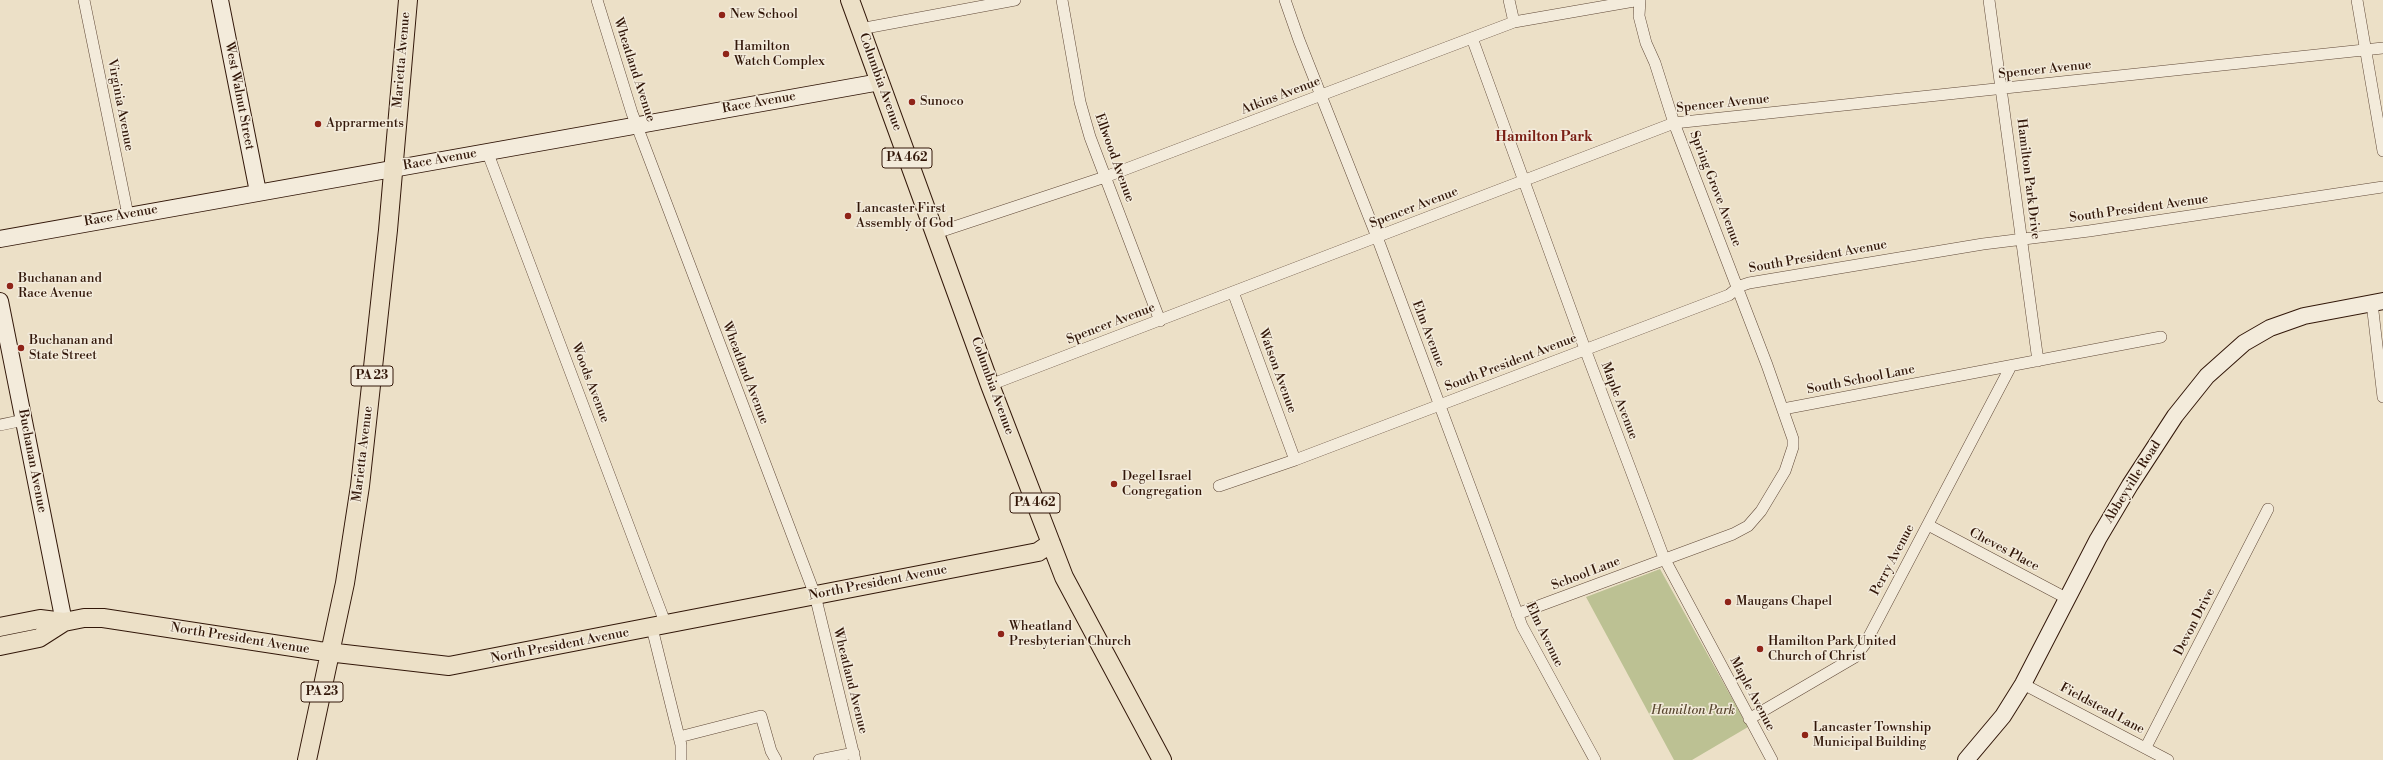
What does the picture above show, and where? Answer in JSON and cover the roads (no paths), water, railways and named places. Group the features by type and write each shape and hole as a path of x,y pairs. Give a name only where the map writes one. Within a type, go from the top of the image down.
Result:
{"main road":[{"name":"West Walnut Street","path":"220,0 258,192"},
{"name":"Marietta Avenue","path":"307,760 345,583 360,486 393,168 408,0"},
{"name":"Columbia Avenue","path":"850,0 990,385 1051,543 1085,619 1162,760"},
{"name":"Race Avenue","path":"0,239 880,82"},
{"name":"Buchanan Avenue","path":"0,300 64,622"},
{"name":"Abbeyville Road","path":"1966,760 2003,716 2023,684 2098,539 2137,473 2175,416 2216,366 2259,333 2287,321 2377,302"},
{"name":"North President Avenue","path":"0,627 40,619 64,622 91,617 330,652 449,666 1038,552 1051,543"},
{"name":"North President Avenue","path":"0,646 39,638 64,622"}],"street":[{"name":"Virginia Avenue","path":"84,0 128,215"},
{"name":"Wheatland Avenue","path":"597,0 636,125 815,596 854,757"},
{"path":"860,29 1015,0"},
{"name":"Ellwood Avenue","path":"1062,0 1080,102 1105,177 1160,320"},
{"name":"Elm Avenue","path":"1285,0 1299,40 1377,237 1517,614 1595,760"},
{"path":"1509,0 1514,22"},
{"name":"Atkins Avenue","path":"936,234 1105,177 1514,22 1640,0"},
{"name":"Spring Grove Avenue","path":"1640,0 1639,16 1642,31 1674,123 1783,409"},
{"name":"Hamilton Park Drive","path":"1990,0 2038,361"},
{"path":"2357,0 2383,151"},
{"name":"Maple Avenue","path":"1472,38 1584,349 1664,558 1772,760"},
{"name":"Spencer Avenue","path":"990,385 1674,123 2383,48"},
{"name":"Woods Avenue","path":"487,151 659,626 679,737 681,760"},
{"name":"South President Avenue","path":"1220,486 1295,460 1729,295 1738,288 1749,283 1858,264 2383,187"},
{"name":"Watson Avenue","path":"1233,292 1295,460"},
{"path":"2377,302 2383,397"},
{"name":"South School Lane","path":"1783,409 2161,337"},
{"name":"Perry Avenue","path":"1749,719 1855,657 1865,644 2011,366"},
{"path":"1664,558 1733,534 1754,522 1785,471 1792,454 1793,439 1783,409"},
{"path":"0,424 24,420"},
{"name":"Devon Drive","path":"2146,747 2268,509"},
{"name":"Cheves Place","path":"1928,525 2068,599"},
{"name":"School Lane","path":"1517,614 1664,558"},
{"name":"Fieldstead Lane","path":"2023,684 2146,747 2168,760"},
{"path":"679,737 760,716 770,750 776,760"},
{"path":"819,760 854,757"}],"place":[{"name":"New School","path":"722,15"},
{"name":"Hamilton Watch Complex","path":"726,54"},
{"name":"Sunoco","path":"912,102"},
{"name":"Apprarments","path":"318,124"},
{"name":"Lancaster First Assembly of God","path":"848,216"},
{"name":"Buchanan and Race Avenue","path":"10,286"},
{"name":"Buchanan and State Street","path":"21,348"},
{"name":"Degel Israel Congregation","path":"1114,484"},
{"name":"Maugans Chapel","path":"1728,602"},
{"name":"Wheatland Presbyterian Church","path":"1001,634"},
{"name":"Hamilton Park United Church of Christ","path":"1760,649"},
{"name":"Lancaster Township Municipal Building","path":"1805,735"}],"district":[{"name":"Hamilton Park","path":"1544,138"}]}
